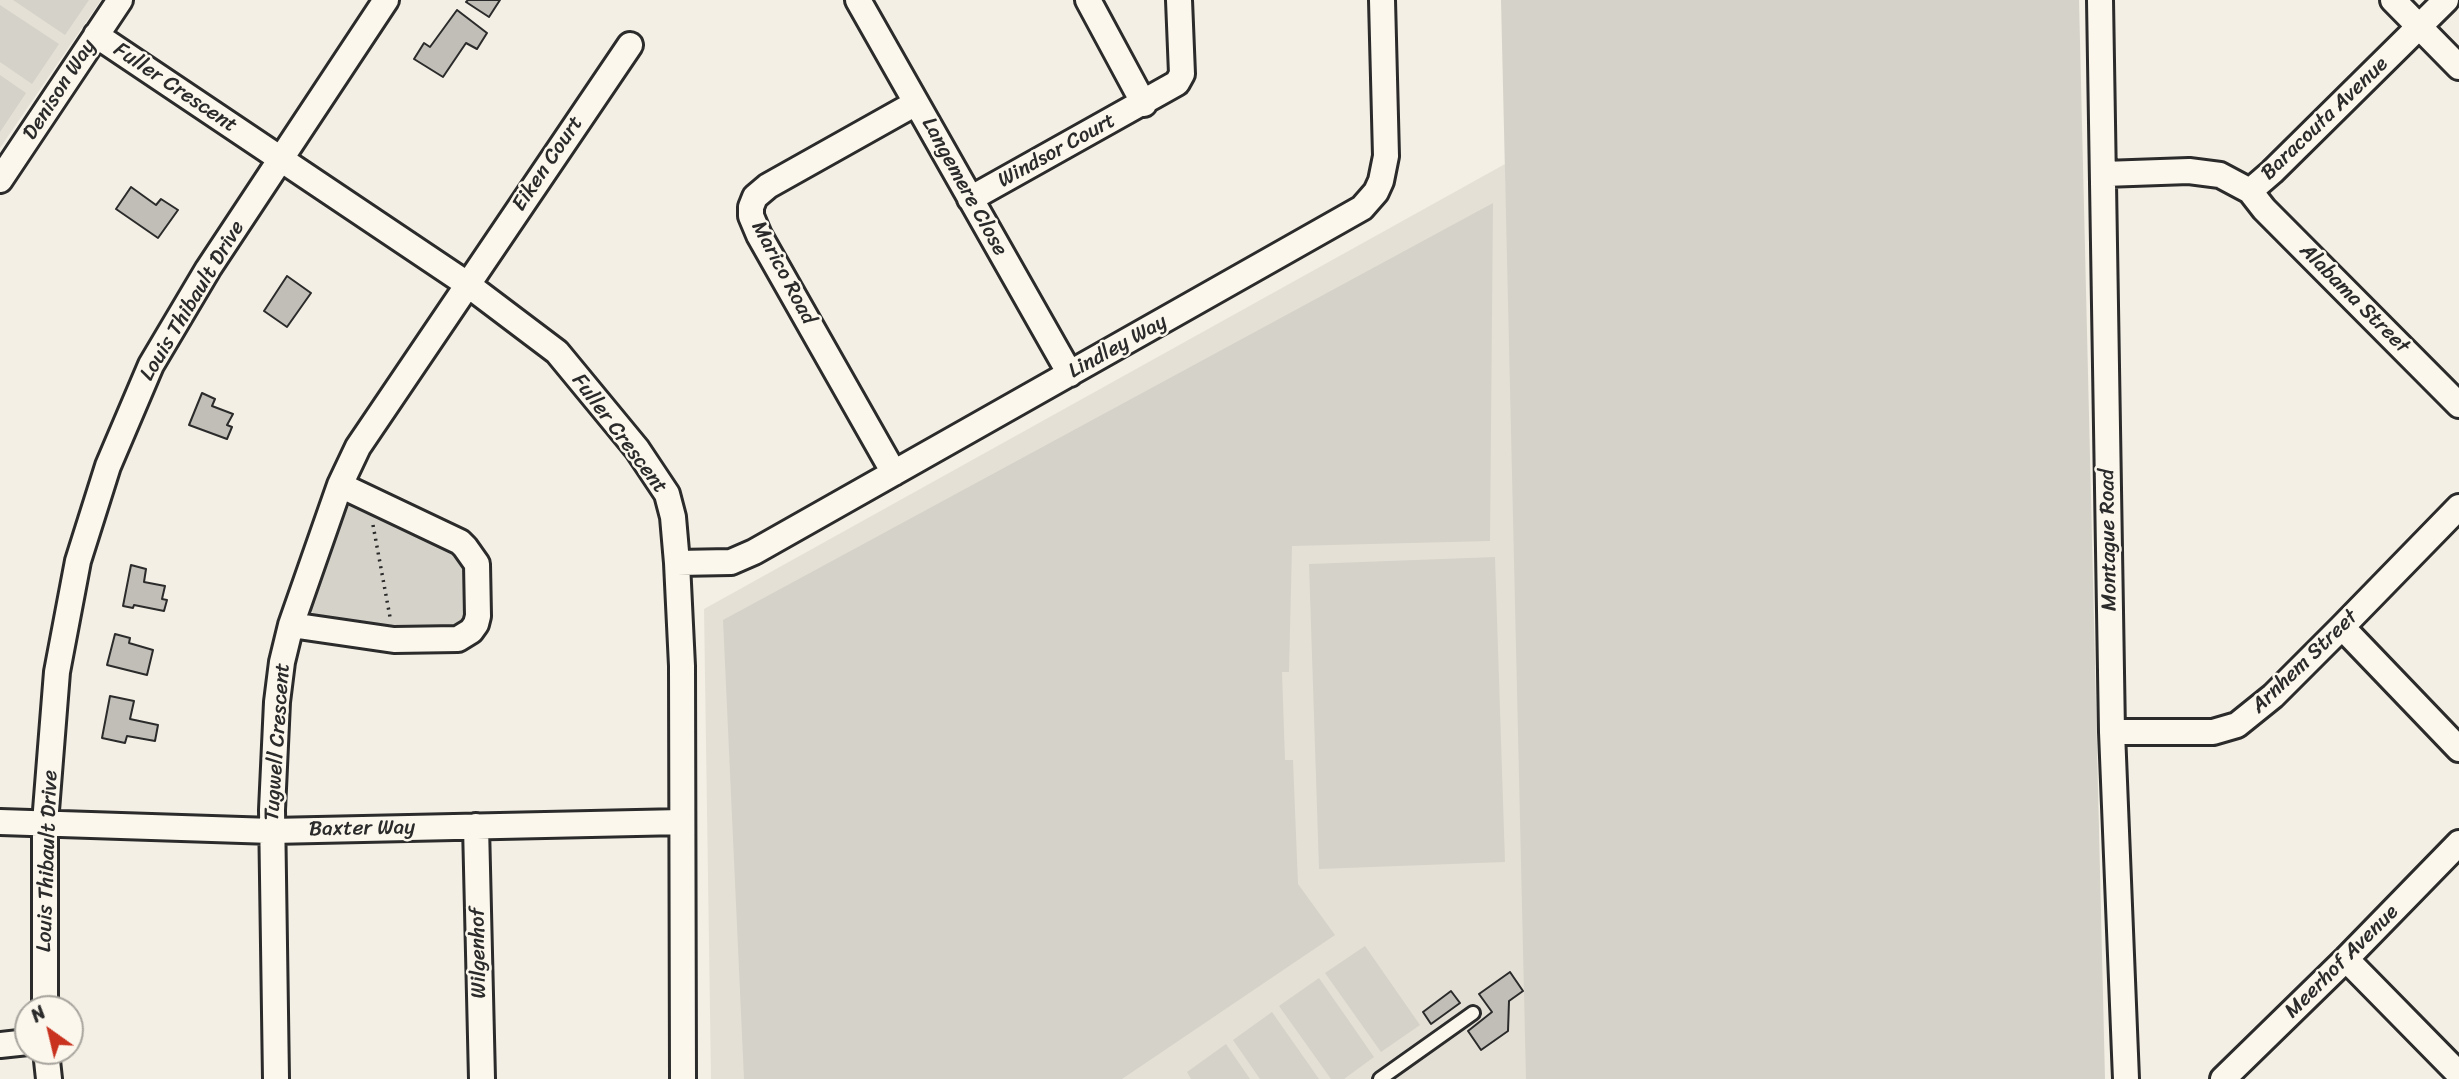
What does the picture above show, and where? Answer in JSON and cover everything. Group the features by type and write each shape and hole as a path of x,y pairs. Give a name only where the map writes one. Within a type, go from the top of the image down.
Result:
{"street":[{"name":"Denison Way","path":"0,180 120,0"},
{"name":"Louis Thibault Drive","path":"45,995 45,823 60,660 78,561 108,466 151,365 208,269 386,0"},
{"name":"Langemere Close","path":"858,0 1070,374"},
{"path":"1088,0 1144,104"},
{"name":"Windsor Court","path":"970,199 1172,88 1180,78 1178,0"},
{"name":"Lindley Way","path":"677,563 731,562 743,557 1354,215 1370,200 1381,181 1386,156 1382,0"},
{"name":"Montague Road","path":"2100,0 2112,732 2126,1079"},
{"path":"2393,0 2459,67"},
{"name":"Baracouta Avenue","path":"2104,174 2189,171 2210,173 2220,175 2250,191 2446,0"},
{"name":"Fuller Crescent","path":"96,35 467,284 557,352 643,457 667,494 673,517 682,666 683,1079"},
{"name":"Eiken Court","path":"467,284 630,45"},
{"name":"Marico Road","path":"894,473 760,235 751,216 751,207 755,197 768,186 916,103"},
{"name":"Alabama Street","path":"2250,191 2264,209 2459,405"},
{"name":"Tugwell Crescent","path":"276,1079 272,831 277,702 282,662 291,625 340,485 358,447 467,284"},
{"path":"291,625 394,640 458,639 471,631 478,616 477,564 460,542 340,485"},
{"name":"Arnhem Street","path":"2112,732 2213,732 2237,725 2263,704 2342,627 2459,507"},
{"path":"2342,627 2459,749"},
{"name":"Baxter Way","path":"0,822 272,831 682,822"},
{"name":"Wilgenhof","path":"477,826 482,1079"},
{"name":"Meerhof Avenue","path":"2223,1079 2346,959 2459,843"},
{"path":"2346,959 2459,1074"}],"lane":[{"path":"1380,1079 1472,1013"}],"path":[{"path":"368,498 394,640"}],"shaded area":[{"path":"0,0 101,0 0,148"},
{"path":"13,0 89,0 65,35"},
{"path":"1501,0 2079,0 2105,1079 1526,1079"},
{"path":"0,5 59,44 32,84 0,62"},
{"path":"0,75 26,93 0,132"},
{"path":"1505,164 1534,1079 711,1079 704,609"},
{"path":"1493,203 1490,541 1292,546 1289,672 1282,672 1285,760 1293,760 1298,884 1335,935 1122,1079 744,1079 723,620"},
{"path":"355,503 464,556 468,611 464,621 452,630 395,632 314,616 310,607 344,508"},
{"path":"1495,557 1505,862 1319,869 1309,564"},
{"path":"1365,946 1420,1025 1381,1052 1325,973"},
{"path":"1319,978 1374,1057 1344,1079 1331,1079 1279,1006"},
{"path":"1272,1012 1319,1079 1260,1079 1233,1040"},
{"path":"1226,1044 1250,1079 1191,1079 1187,1072"}],"building":[{"path":"500,0 489,17 466,2"},
{"path":"457,10 487,33 477,49 466,43 443,77 414,59 424,43 430,47"},
{"path":"131,187 156,205 161,199 178,210 158,238 116,209"},
{"path":"287,276 311,293 287,327 264,311"},
{"path":"202,393 215,399 212,406 233,414 227,425 232,427 227,439 189,425"},
{"path":"131,565 146,569 144,582 165,586 162,599 167,600 164,611 134,605 133,608 123,606"},
{"path":"115,634 130,638 129,643 153,650 147,675 107,665"},
{"path":"110,696 134,701 130,719 158,725 155,741 127,736 125,743 102,738"},
{"path":"1510,972 1523,991 1509,1001 1508,1031 1481,1050 1468,1031 1492,1012 1479,994"},
{"path":"1451,991 1460,1003 1431,1024 1423,1012"}]}
